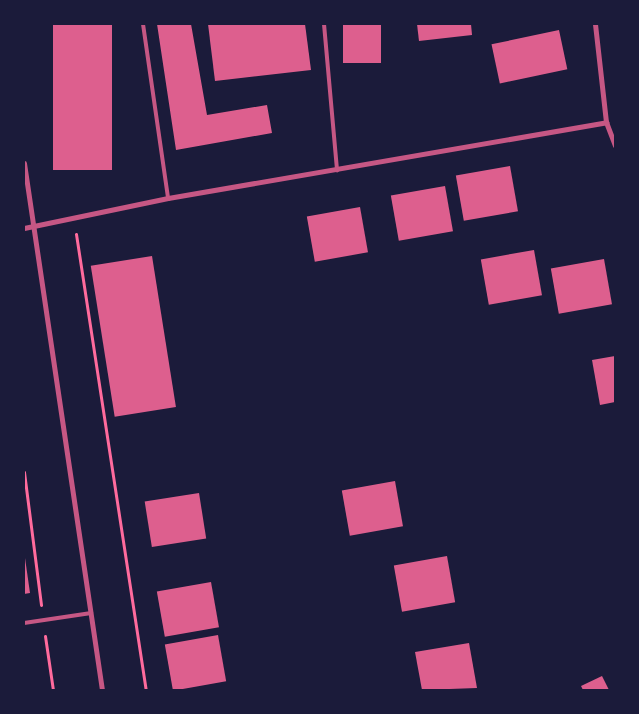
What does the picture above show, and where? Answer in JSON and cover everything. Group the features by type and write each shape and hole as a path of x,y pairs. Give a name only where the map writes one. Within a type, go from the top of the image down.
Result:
{"street":[{"path":"595,24 606,122 615,145"},
{"path":"24,228 168,198 606,122"},
{"path":"24,163 102,690"}],"lane":[{"path":"143,24 168,198"},
{"path":"324,24 337,170"},
{"path":"24,623 91,613"}],"path":[{"path":"74,218 146,690"},
{"path":"24,472 42,620 53,690"}],"building":[{"path":"53,24 112,24 112,170 53,170"},
{"path":"157,24 191,24 207,115 267,105 272,133 176,150"},
{"path":"208,24 305,24 311,70 215,81"},
{"path":"343,24 381,24 381,63 343,63"},
{"path":"417,24 471,24 472,35 419,41"},
{"path":"559,30 567,69 500,83 492,44"},
{"path":"510,166 518,211 464,221 456,176"},
{"path":"445,186 453,231 399,241 391,196"},
{"path":"360,207 368,252 315,262 307,216"},
{"path":"534,250 542,295 489,305 481,259"},
{"path":"152,256 176,407 115,417 91,266"},
{"path":"604,259 612,304 559,314 551,268"},
{"path":"615,356 615,402 600,405 592,360"},
{"path":"395,481 403,526 350,536 342,490"},
{"path":"199,493 206,538 152,547 145,502"},
{"path":"24,551 30,593 24,594"},
{"path":"447,556 455,602 402,612 394,565"},
{"path":"211,582 219,627 165,637 157,592"},
{"path":"218,635 226,681 173,690 165,644"},
{"path":"469,643 477,688 422,690 415,652"},
{"path":"602,676 609,690 583,690 581,686"}]}
